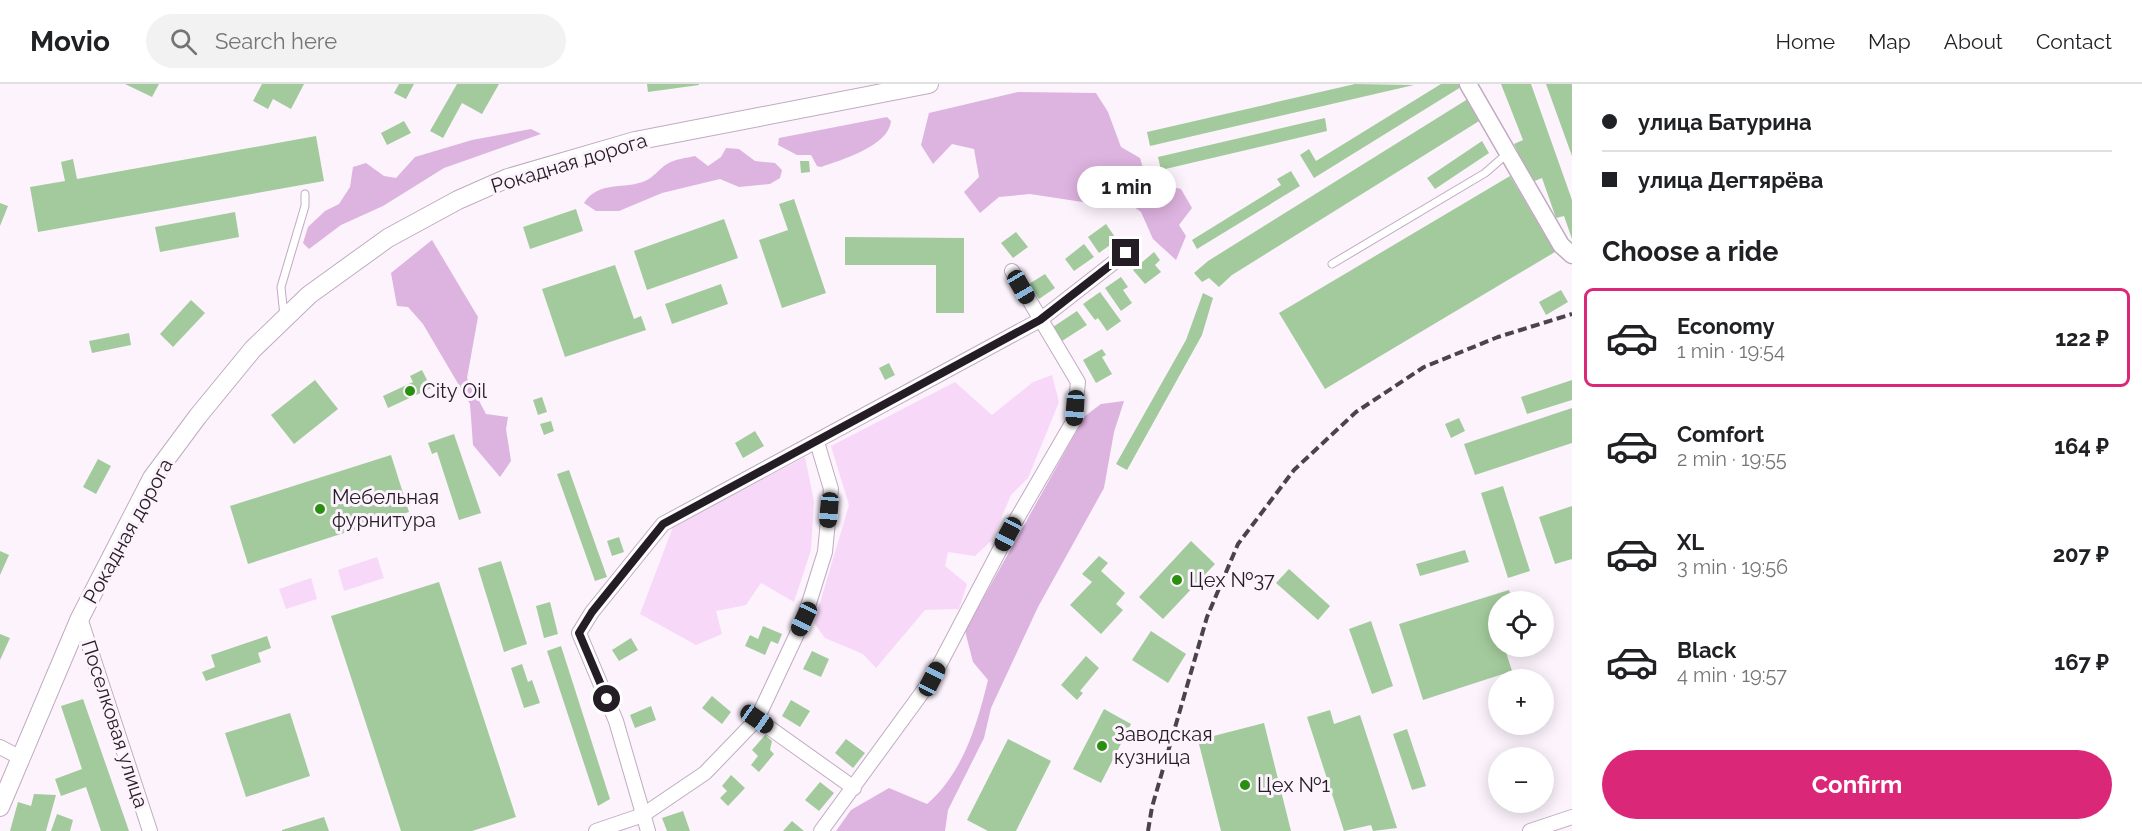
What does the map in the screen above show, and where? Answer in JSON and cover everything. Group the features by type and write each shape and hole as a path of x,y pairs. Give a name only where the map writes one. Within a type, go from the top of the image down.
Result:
{"main road":[{"name":"Рокадная дорога","path":"0,807 80,618 152,478 198,416 253,349 309,295 388,238 458,200 508,178 635,141 929,84"}],"street":[{"path":"1468,84 1561,245 1572,255"},
{"path":"648,831 616,721 579,633 592,612 663,524 1040,320 1126,253"},
{"path":"821,831 932,679 1008,534 1074,420 1078,382 1012,271"},
{"path":"596,831 643,815 705,773 757,719 804,619 825,552 831,489 817,442"},
{"name":"Поселковая улица","path":"80,618 150,831"},
{"path":"757,719 854,788"},
{"path":"0,747 21,758"},
{"path":"1530,831 1572,817"}],"lane":[{"path":"1332,264 1485,173 1508,153"},
{"path":"284,319 281,287 305,206 305,194"}],"shaded area":[{"path":"1018,92 1096,93 1108,112 1121,147 1140,158 1147,181 1181,189 1192,208 1179,225 1186,236 1176,260 1153,239 1141,212 1126,201 1089,203 1030,194 999,197 980,213 964,192 979,177 974,149 952,144 933,164 921,145 929,113"},
{"path":"887,117 891,121 888,130 873,145 821,167 817,166 811,155 797,155 778,145 779,138"},
{"path":"531,129 541,134 444,168 383,206 341,225 309,249 303,243 308,227 325,211 339,204 350,187 353,167 366,163 384,176 396,178 415,157 472,140"},
{"path":"726,148 739,149 755,161 775,163 782,170 780,178 770,184 739,187 720,179 662,193 619,211 596,211 584,203 590,196 604,188 645,181 667,164 677,160 695,156 708,166 721,157"},
{"path":"432,240 478,317 467,378 486,414 508,417 506,429 511,461 500,477 473,445 470,404 423,324 408,307 397,306 391,273"},
{"path":"1052,375 1059,402 1028,478 1011,495 992,540 975,556 948,552 945,566 967,584 959,609 925,610 876,668 863,654 825,638 814,623 849,505 831,446 955,382 992,415 1033,382"},
{"path":"1124,401 1114,432 1104,488 1038,607 991,708 984,738 948,810 945,831 836,831 851,810 889,788 927,804 950,778 967,747 988,680 973,662 965,631 1085,416 1101,404"},
{"path":"805,457 814,501 811,550 794,602 761,583 746,605 716,611 722,634 696,645 640,614 673,527"},
{"path":"377,557 384,578 344,591 338,570"},
{"path":"311,578 317,599 286,609 279,589"}],"building":[{"path":"125,84 159,84 152,97"},
{"path":"262,84 304,84 291,109 273,99 268,109 253,101"},
{"path":"399,84 414,84 406,99 394,93"},
{"path":"457,84 499,84 482,114 462,103 443,138 430,131"},
{"path":"647,84 699,84 699,85 648,92"},
{"path":"1355,84 1414,85 1150,146 1147,132"},
{"path":"1441,84 1459,84 1461,87 1314,178 1300,155 1309,149 1316,161"},
{"path":"1501,84 1531,84 1572,200 1572,239 1564,216 1556,218 1542,178 1532,182 1514,144 1523,140"},
{"path":"1546,84 1572,84 1572,156"},
{"path":"1471,97 1484,118 1232,275 1219,287 1209,278 1202,282 1194,273 1208,261"},
{"path":"1325,118 1327,131 1161,170 1158,157"},
{"path":"404,121 411,133 387,145 381,133"},
{"path":"316,136 324,181 38,232 30,187 65,181 61,162 73,159 77,179"},
{"path":"1482,141 1489,153 1435,189 1427,178"},
{"path":"800,161 809,161 810,172 801,173"},
{"path":"1291,171 1300,186 1197,249 1192,240 1281,185 1277,179"},
{"path":"1510,176 1555,252 1325,389 1279,313"},
{"path":"794,199 826,293 782,308 759,240 788,230 779,204"},
{"path":"0,203 8,206 0,226"},
{"path":"576,209 583,231 530,249 523,227"},
{"path":"235,212 239,237 160,252 155,227"},
{"path":"724,219 738,258 647,290 634,251"},
{"path":"1106,224 1117,240 1099,253 1088,237"},
{"path":"1016,232 1028,247 1013,258 1001,243"},
{"path":"845,237 964,238 964,313 936,313 936,265 845,265"},
{"path":"1084,244 1094,257 1074,271 1065,259"},
{"path":"1154,252 1160,260 1155,265 1161,272 1145,284 1133,270"},
{"path":"615,265 634,319 641,316 646,330 565,357 542,289"},
{"path":"1045,274 1055,288 1039,299 1029,284"},
{"path":"1121,277 1128,287 1123,290 1132,303 1121,311 1105,288"},
{"path":"721,284 728,304 672,324 665,304"},
{"path":"1561,290 1568,302 1546,315 1539,302"},
{"path":"1100,292 1121,321 1107,331 1098,318 1095,320 1083,304"},
{"path":"1203,293 1213,298 1202,335 1127,470 1116,464 1186,340"},
{"path":"191,300 205,313 173,347 160,334"},
{"path":"1077,311 1087,325 1062,341 1053,327"},
{"path":"129,333 131,345 92,353 89,341"},
{"path":"1102,349 1106,355 1102,357 1112,374 1096,383 1083,360"},
{"path":"889,363 895,375 885,380 879,368"},
{"path":"422,370 431,388 388,408 383,396 413,382 410,376"},
{"path":"315,380 338,409 294,444 271,415"},
{"path":"1572,380 1572,400 1527,414 1521,397"},
{"path":"542,397 547,412 538,415 533,400"},
{"path":"1572,408 1572,443 1475,475 1464,444"},
{"path":"1459,418 1465,431 1451,438 1445,424"},
{"path":"551,421 554,431 544,435 540,424"},
{"path":"755,431 764,446 743,458 735,443"},
{"path":"454,434 481,513 459,520 437,452 432,454 428,443"},
{"name":"Мебельная фурнитура","path":"391,455 409,512 248,564 230,506"},
{"path":"98,459 111,466 96,494 83,487"},
{"path":"569,470 607,577 595,581 557,474"},
{"path":"1503,486 1530,571 1508,578 1481,493"},
{"path":"1572,506 1572,559 1555,564 1539,517"},
{"path":"619,537 624,552 612,556 607,541"},
{"name":"Цех №37","path":"1191,541 1215,564 1163,619 1139,597"},
{"path":"1465,550 1469,562 1420,576 1416,564"},
{"path":"0,551 9,555 0,575"},
{"path":"1099,556 1108,563 1101,571 1125,593 1116,604 1123,610 1101,634 1070,605 1092,582 1082,574"},
{"path":"501,561 527,644 504,652 478,568"},
{"path":"1289,569 1330,606 1318,620 1276,583"},
{"path":"439,582 516,817 472,831 401,831 331,616"},
{"path":"1488,596 1488,657 1508,657 1511,669 1488,669 1488,679 1423,700 1399,624"},
{"path":"550,602 558,634 544,638 536,606"},
{"path":"1371,621 1393,686 1372,694 1349,629"},
{"path":"763,626 782,634 778,644 771,641 765,655 745,646 750,635 758,639"},
{"path":"1151,631 1186,654 1168,683 1132,660"},
{"path":"0,634 10,638 0,660"},
{"path":"267,636 271,648 258,653 261,662 206,681 202,672 215,667 211,655"},
{"path":"631,638 638,650 619,661 612,650"},
{"path":"561,646 610,799 598,806 547,651"},
{"path":"812,651 829,659 821,677 803,669"},
{"path":"1086,656 1099,668 1080,691 1083,693 1077,700 1061,685"},
{"path":"522,664 528,682 532,680 540,703 524,708 511,668"},
{"path":"712,696 731,712 722,724 702,708"},
{"path":"83,699 129,831 101,831 86,787 61,796 55,779 82,769 61,706"},
{"path":"791,700 810,711 800,727 782,716"},
{"path":"651,706 656,720 635,728 630,715"},
{"name":"Заводская кузница","path":"1104,709 1131,724 1101,783 1073,769"},
{"path":"1330,710 1334,724 1360,715 1397,828 1373,831 1371,825 1344,831 1307,717"},
{"path":"290,713 310,776 246,797 225,733"},
{"name":"Цех №1","path":"1264,723 1291,831 1221,831 1198,740"},
{"path":"1407,729 1426,786 1412,790 1393,734"},
{"path":"765,735 772,741 770,750 774,754 759,772 751,765 758,756 752,750"},
{"path":"846,739 865,753 853,768 835,753"},
{"path":"1008,739 1051,761 1016,831 988,831 967,820"},
{"path":"731,775 745,788 728,806 720,798 727,791 722,786"},
{"path":"820,782 834,793 819,811 805,800"},
{"path":"34,794 56,795 46,831 10,831 18,802 31,806"},
{"path":"683,811 690,831 667,831 662,818"},
{"path":"57,814 73,820 70,831 51,831"},
{"path":"324,817 329,831 282,831 282,830"},
{"path":"792,821 804,831 783,831"}],"railway":[{"path":"1148,831 1152,807 1207,617 1238,544 1294,470 1356,412 1424,367 1498,337 1572,314"}],"place":[{"name":"City Oil","path":"410,391"},
{"name":"Мебельная фурнитура","path":"320,509"},
{"name":"Цех №37","path":"1177,580"},
{"name":"Заводская кузница","path":"1102,746"},
{"name":"Цех №1","path":"1245,785"}],"route":[{"path":"607,699 579,633 592,612 663,524 1040,320 1126,253"}]}
